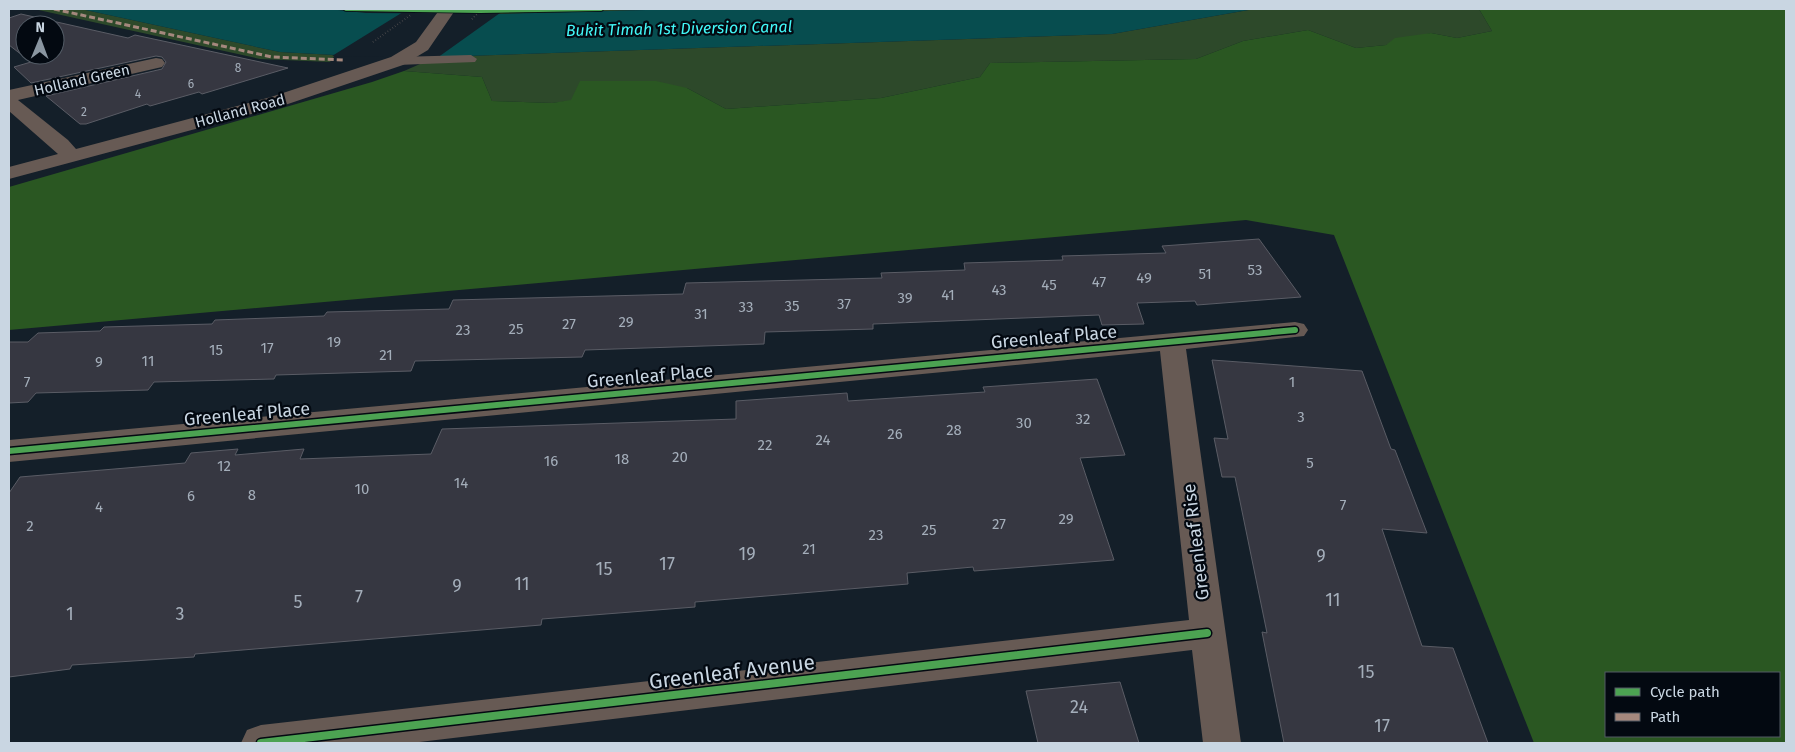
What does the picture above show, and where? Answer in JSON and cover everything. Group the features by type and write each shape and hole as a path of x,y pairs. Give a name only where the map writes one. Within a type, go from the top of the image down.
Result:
{"street":[{"name":"Holland Road","path":"9,173 70,155 278,101 401,59 422,46 447,11"},
{"name":"Holland Green","path":"9,96 156,63"},
{"name":"Holland Green","path":"9,102 61,144 70,155"},
{"name":"Greenleaf Place","path":"9,451 1295,330"},
{"name":"Greenleaf Rise","path":"1172,341 1222,743"},
{"name":"Greenleaf Avenue","path":"261,743 1207,633"}],"lane":[{"path":"401,59 471,59"}],"path":[{"path":"400,11 482,11"},
{"path":"373,42 414,12"}],"shaded area":[{"path":"34,9 81,9 280,52 335,55 330,62 260,59"},
{"path":"333,9 438,9 435,12 367,12"},
{"path":"460,9 678,9 502,14 458,12"},
{"path":"1254,9 1479,9 1492,31 1457,38 1431,33 1386,45 1356,48 1308,30 1243,41 1196,59 990,63 980,77 881,98 726,109 687,88 552,103 492,101 482,77 404,71 436,57 1112,34"}],"green space":[{"path":"1479,9 1786,9 1786,743 1534,743 1334,235 1246,220 9,330 9,187 372,82 404,71 482,77 492,101 552,103 571,100 580,81 656,81 687,88 726,109 881,98 980,77 990,63 1196,59 1243,41 1308,30 1356,48 1386,45 1395,38 1431,33 1457,38 1492,31"}],"water":[{"name":"Bukit Timah 1st Diversion Canal","path":"81,9 329,9 366,13 502,14 682,9 1254,9 1112,34 436,57 280,52"}],"pier":[{"path":"403,12 500,13 437,58 332,56"}],"building":[{"path":"15,16 15,50 9,45 9,18"},
{"path":"65,24 128,38 135,35 288,68 202,94 199,92 150,106 147,104 86,124 80,124 46,96 162,69 166,62 162,57 156,56 31,83 14,67 21,65 65,65"},
{"path":"1259,239 1301,297 1197,305 1195,301 1137,303 1144,324 1102,325 1099,315 873,324 873,329 765,332 764,344 585,350 582,357 415,361 411,371 276,375 274,379 154,382 148,390 36,393 28,402 9,403 9,342 28,342 38,333 100,331 104,327 212,324 215,320 324,316 327,312 449,309 453,300 683,294 686,283 882,278 881,273 965,270 964,263 1063,260 1062,256 1166,253 1162,246"},
{"path":"1212,360 1362,371 1391,449 1395,450 1427,533 1382,529 1422,646 1453,648 1488,743 1284,743 1262,632 1267,633 1235,477 1222,477 1214,438 1228,439"},
{"path":"1097,379 1125,455 1080,458 1114,560 974,571 973,567 907,573 908,584 695,602 695,607 542,619 541,625 195,654 194,657 72,665 70,669 9,677 9,493 20,477 185,463 191,453 238,449 235,455 304,449 300,459 431,454 442,429 736,419 736,401 847,393 848,401 985,392 983,387"},
{"path":"1120,682 1139,743 1038,743 1026,691"}],"marked path":[{"path":"54,9 272,57 344,60"}],"cycle path":[{"path":"346,9 480,11 601,9"},
{"path":"9,451 1295,330"},
{"path":"261,743 1207,633"}]}
